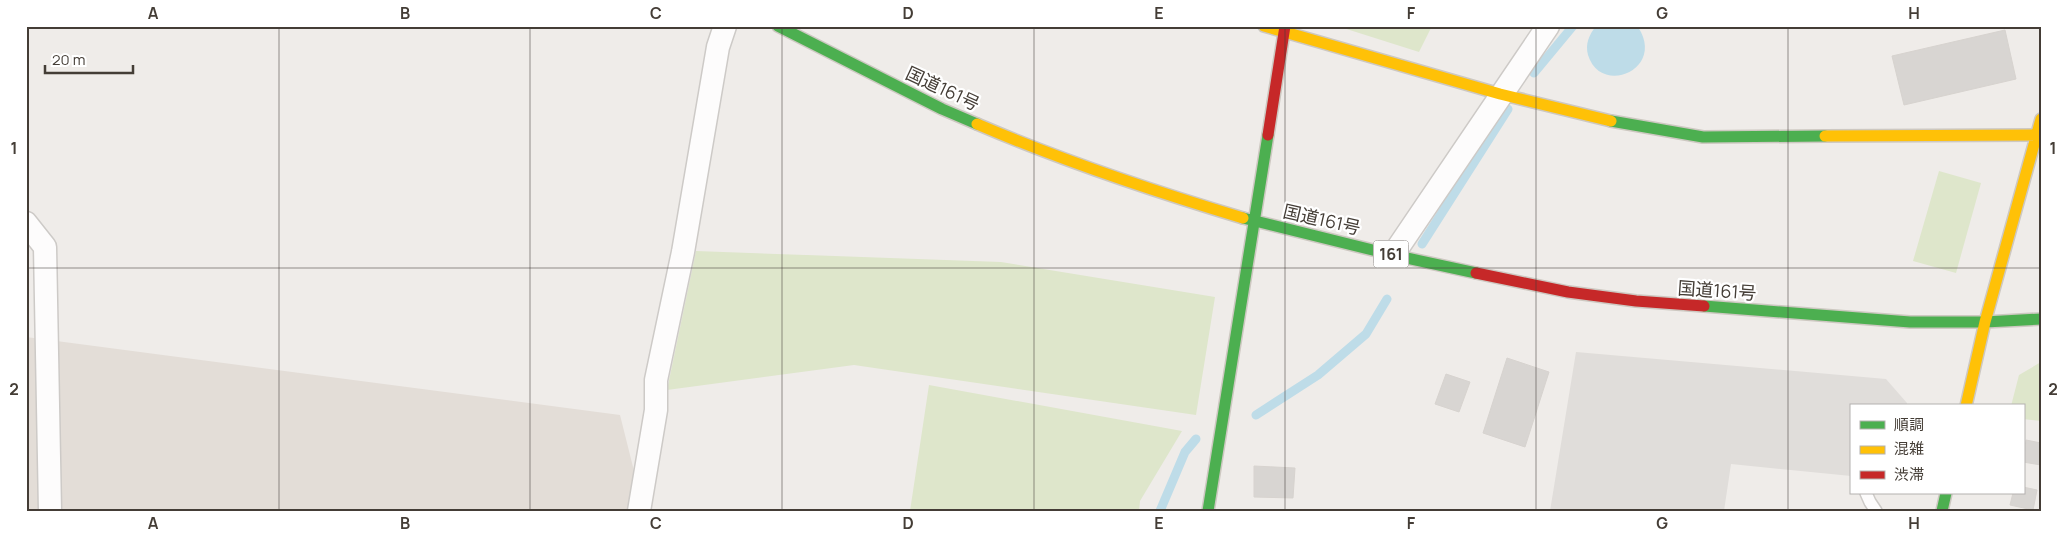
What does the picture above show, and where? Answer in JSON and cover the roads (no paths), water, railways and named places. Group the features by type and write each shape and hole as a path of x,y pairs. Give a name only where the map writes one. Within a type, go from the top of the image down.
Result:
{"main road":[{"name":"国道161号","path":"778,26 942,108 1023,144 1179,199 1254,221 1393,255 1559,290 1636,302 1910,322 1985,322 2041,318"},
{"path":"1264,26 1285,30 1500,94 1611,121 1703,137 2038,136"},
{"path":"1208,511 1285,30"},
{"path":"1966,404 1985,322 2041,120"},
{"path":"1942,511 1946,494"}],"street":[{"path":"639,511 656,410 656,380 683,252 718,47 725,26"},
{"path":"1393,255 1500,94 1548,26"},
{"path":"26,223 45,247 50,511"}],"lane":[{"path":"1866,494 1876,511"}],"water":[{"path":"1596,26 1638,27 1644,42 1644,55 1638,65 1628,72 1617,76 1605,74 1595,68 1588,55 1587,43"}],"waterway":[{"path":"1534,73 1573,26"},
{"path":"1422,244 1508,109"},
{"path":"1256,415 1318,375 1366,334 1387,299"},
{"path":"1160,511 1185,452 1196,439"}]}
